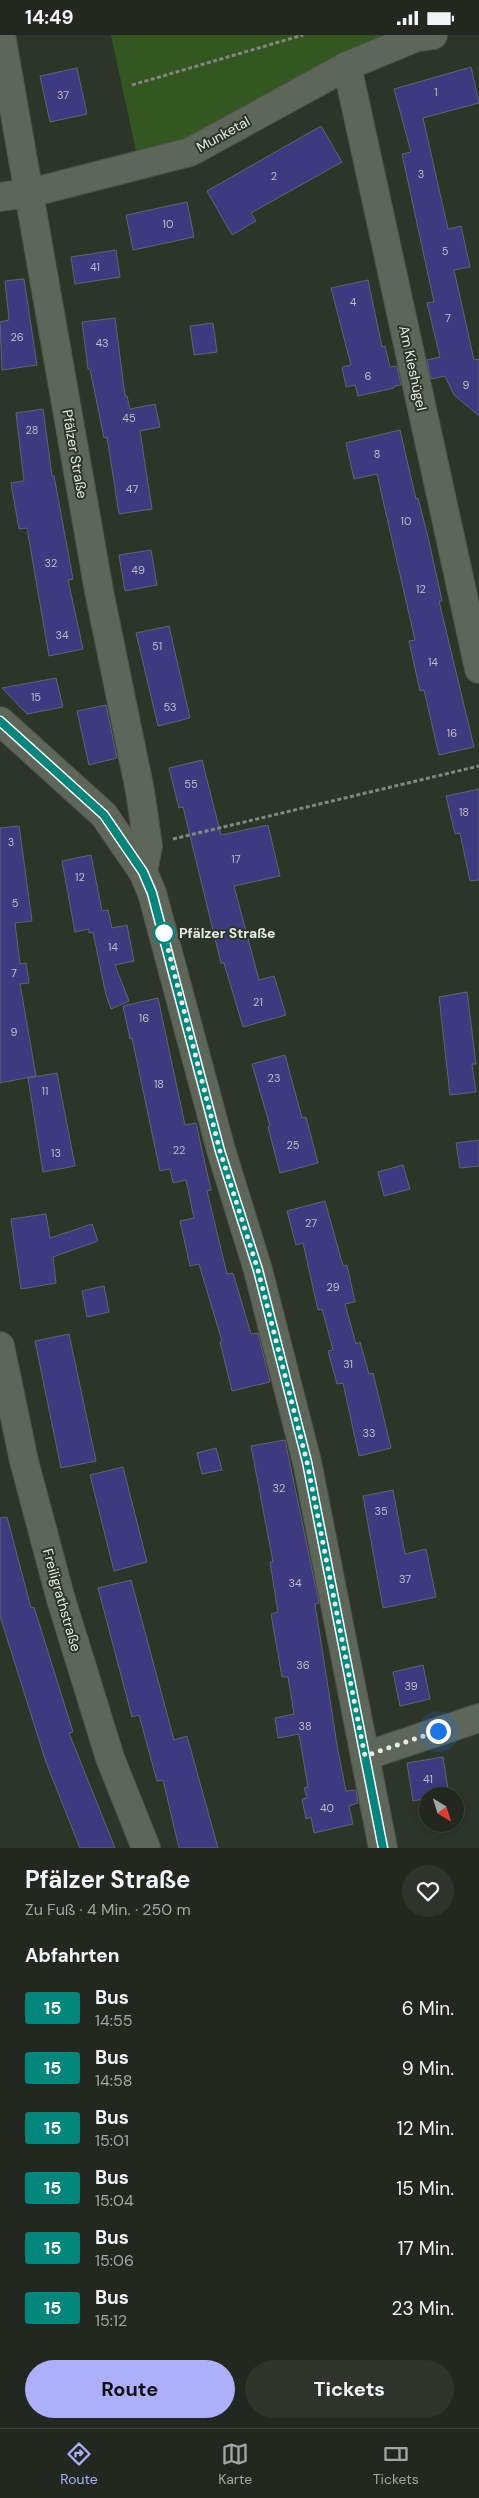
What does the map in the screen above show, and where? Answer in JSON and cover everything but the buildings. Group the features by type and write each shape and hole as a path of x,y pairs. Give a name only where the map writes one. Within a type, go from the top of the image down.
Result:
{"street":[{"name":"Pfälzer Straße","path":"1,35 99,591 140,791 148,847 143,872"},
{"name":"Munketal","path":"0,197 30,193 190,152 347,66 417,37 432,35"},
{"name":"Am Kieshügel","path":"347,66 479,669"},
{"path":"0,721 104,815 143,872 159,916 220,1151 258,1270 304,1452 383,1848"},
{"name":"Freiligrathstraße","path":"0,1346 24,1461 60,1596 110,1758 146,1848"},
{"path":"365,1756 479,1718"}],"path":[{"path":"132,85 303,35"},
{"path":"181,836 479,766"}],"green space":[{"path":"111,35 397,35 181,145 137,156"}],"bus line":[{"name":"15","path":"0,721 104,815 125,842 143,872 152,893 220,1151 258,1270 307,1462 383,1848"}],"place":[{"name":"Pfälzer Straße","path":"164,933"}],"route":[{"path":"164,933 220,1151 258,1270 307,1462 365,1756 438,1731"}]}
